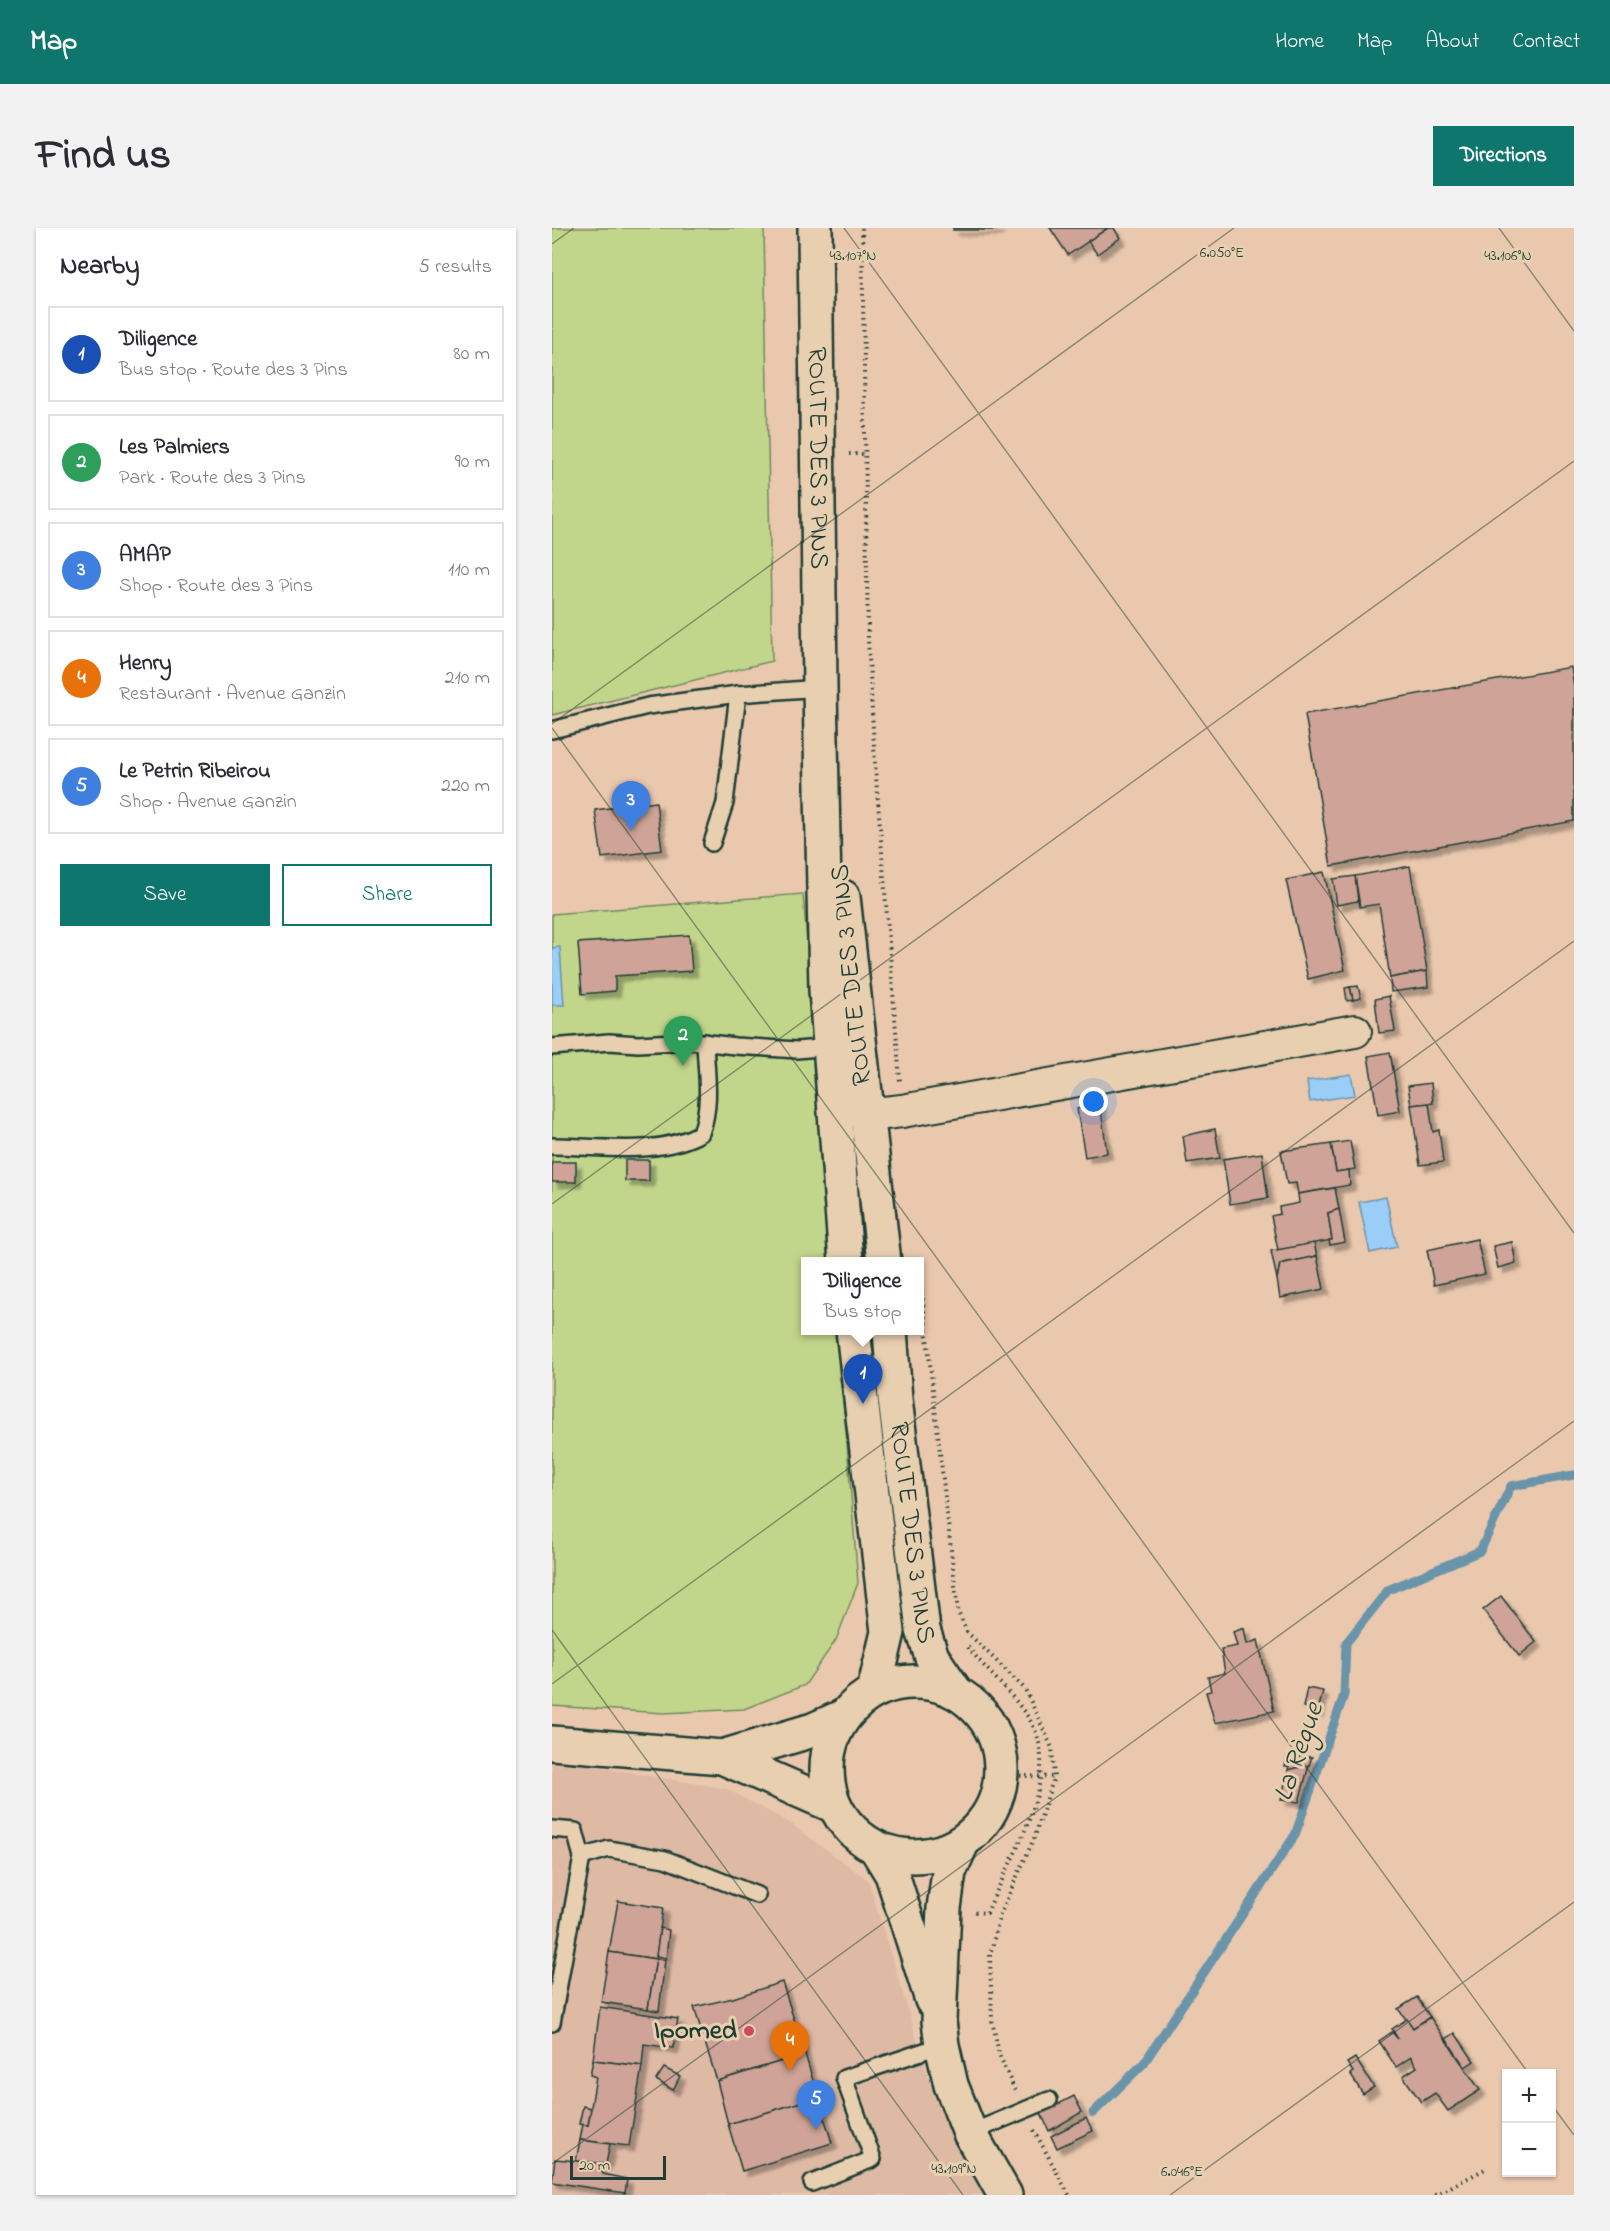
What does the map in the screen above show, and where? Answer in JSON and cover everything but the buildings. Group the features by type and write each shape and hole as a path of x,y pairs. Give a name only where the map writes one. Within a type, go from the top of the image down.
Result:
{"main road":[{"name":"ROUTE DES 3 PINS","path":"815,228 819,688 829,1047 846,1257"},
{"name":"ROUTE DES 3 PINS","path":"819,688 883,1257"},
{"name":"ROUTE DES 3 PINS","path":"854,1335 888,1632 874,1691"},
{"name":"ROUTE DES 3 PINS","path":"890,1335 895,1399 923,1630 932,1657 955,1691"},
{"path":"928,1682 955,1691 975,1706 991,1726 1000,1750 1002,1775 996,1802 982,1825 962,1843 934,1855 904,1856 876,1848 852,1830 835,1806 828,1784 827,1760 833,1737 844,1716 857,1702 874,1691 900,1683 928,1682"},
{"path":"722,1757 813,1730 844,1716"},
{"path":"552,1743 722,1757 835,1806"},
{"path":"941,2033 944,1908 949,1872 962,1843"},
{"path":"876,1848 891,1874 941,2033 951,2085 970,2133 1005,2195"}],"street":[{"path":"867,1115 902,1111 1355,1031"}],"lane":[{"path":"552,730 648,706 738,694 819,688"},
{"path":"712,843 725,803 738,694"},
{"path":"552,1047 609,1042 705,1042 797,1050 829,1047"},
{"path":"552,1146 664,1146 687,1141 701,1133 706,1119 709,1094 705,1042"},
{"path":"552,1829 575,1831 582,1857 552,2023"},
{"path":"582,1857 609,1849 665,1859 757,1895"},
{"path":"812,2183 873,2159 844,2078 941,2033"},
{"path":"970,2133 1049,2100"}],"path":[{"path":"862,228 868,640 875,764 902,1111"},
{"path":"924,1312 958,1612 967,1632 1025,1689 1052,1748 1054,1777 1035,1836 1000,1915 990,1955 992,2020 999,2054 1018,2098"},
{"path":"1002,1775 1054,1777"},
{"path":"1034,2130 1069,2195"},
{"path":"1435,2195 1486,2168"}],"shaded area":[{"path":"552,1759 727,1789 787,1821 868,1880 933,2092 987,2195 552,2195"}],"green space":[{"path":"552,228 764,228 772,661 552,715"},
{"path":"803,894 834,1257 801,1257 801,1335 838,1335 858,1583 836,1640 805,1685 744,1709 664,1713 552,1706 552,914"}],"water":[{"path":"560,947 564,1005 552,1005 552,948"},
{"path":"1351,1074 1355,1095 1310,1102 1307,1081"},
{"path":"1386,1197 1397,1247 1370,1253 1359,1202"}],"waterway":[{"name":"La Règue","path":"1093,2113 1144,2063 1295,1835 1344,1695 1346,1643 1388,1590 1480,1551 1511,1486 1574,1475"}],"place":[{"name":"AMAP","path":"631,831"},
{"name":"Les Palmiers","path":"683,1066"},
{"name":"Diligence","path":"863,1404"},
{"name":"Ipomed","path":"749,2031"},
{"name":"Henry","path":"790,2071"},
{"name":"Le Petrin Ribeirou","path":"816,2130"}]}
